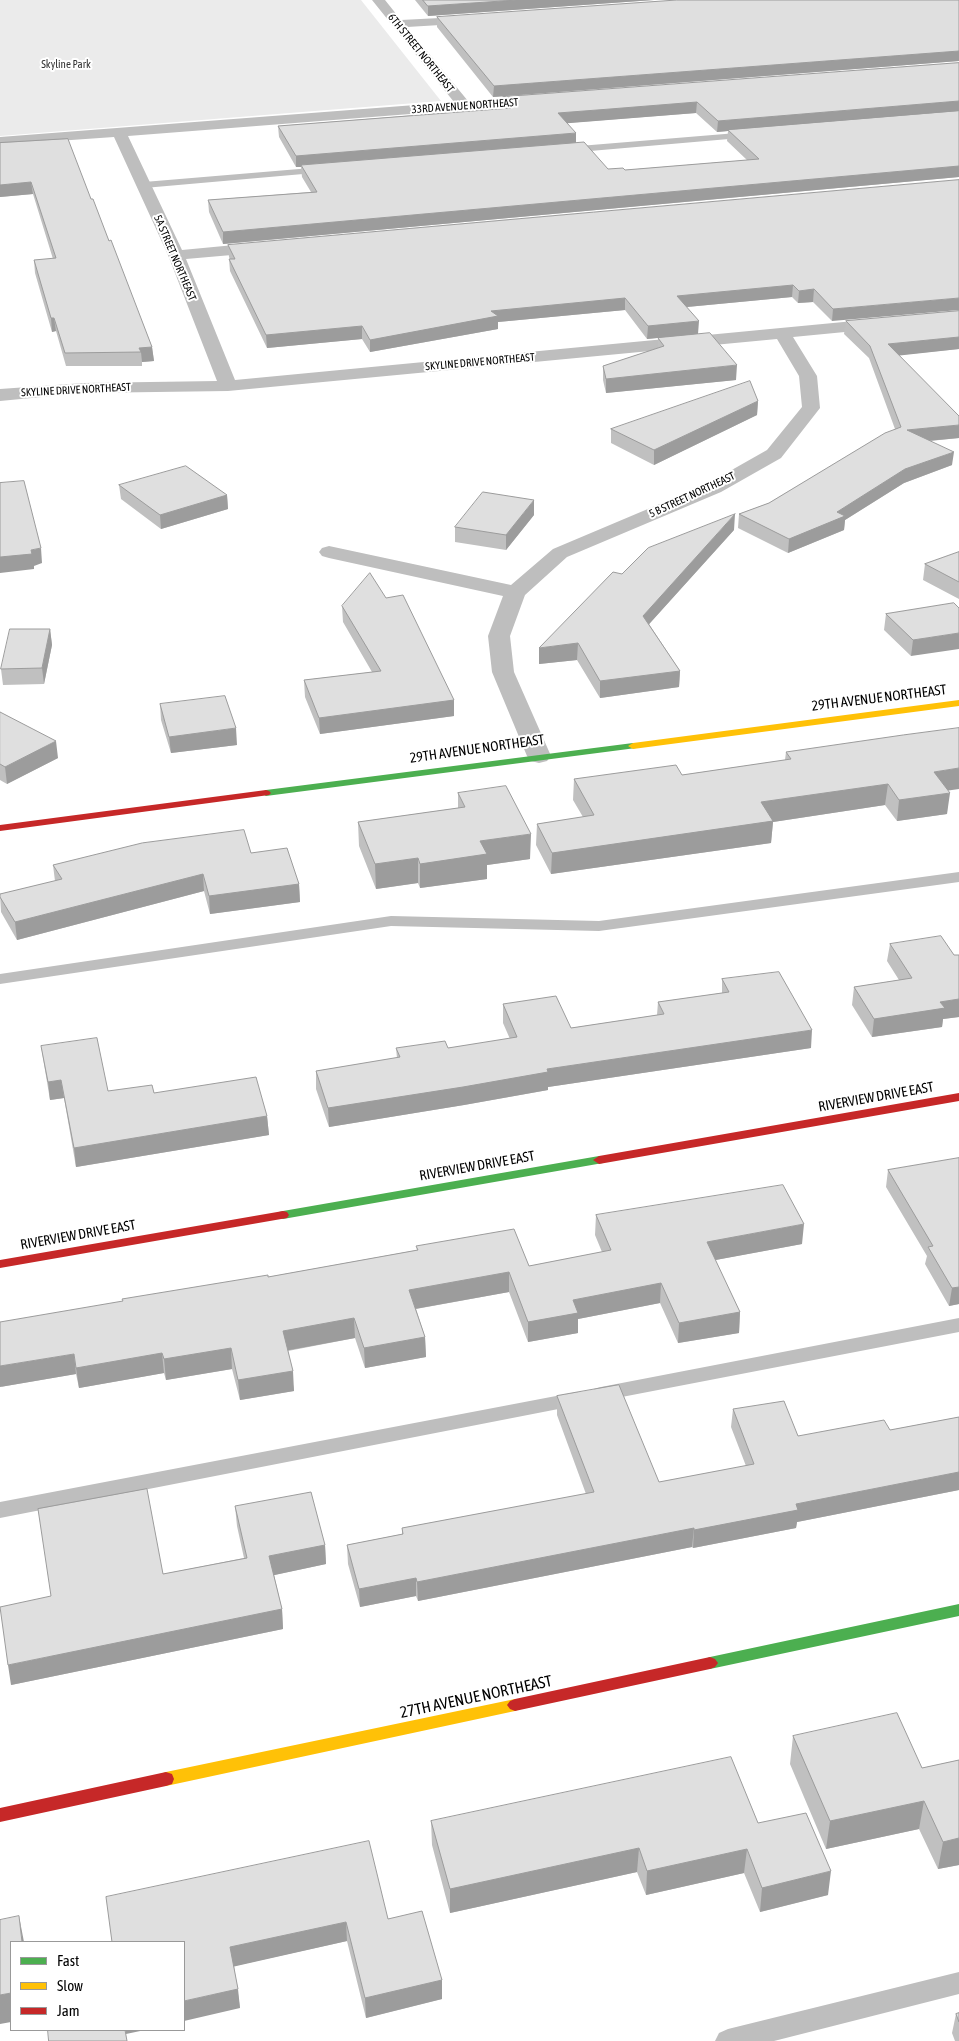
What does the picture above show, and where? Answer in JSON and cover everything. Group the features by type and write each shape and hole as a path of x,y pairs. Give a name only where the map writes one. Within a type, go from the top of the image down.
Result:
{"street":[{"name":"6TH STREET NORTHEAST","path":"378,0 464,106"},
{"path":"398,24 487,18"},
{"name":"33RD AVENUE NORTHEAST","path":"0,141 553,99"},
{"name":"5A STREET NORTHEAST","path":"119,132 176,255 228,386"},
{"path":"176,255 284,245"},
{"name":"SKYLINE DRIVE NORTHEAST","path":"0,395 84,388 228,386 959,316"},
{"name":"5 B STREET NORTHEAST","path":"539,756 504,672 499,636 515,592 560,553 714,488 774,454 811,408 808,376 782,333"},
{"path":"329,552 515,592"},
{"name":"29TH AVENUE NORTHEAST","path":"0,828 539,756 959,703"},
{"name":"RIVERVIEW DRIVE EAST","path":"0,1264 959,1097"},
{"name":"27TH AVENUE NORTHEAST","path":"0,1815 959,1610"}],"lane":[{"path":"561,150 760,134"},
{"path":"144,185 333,169"},
{"path":"0,979 391,921 599,926 959,877"},
{"path":"0,1510 959,1325"},
{"path":"728,2041 959,1983"}],"green space":[{"name":"Skyline Park","path":"0,0 361,0 441,101 0,136"}],"building":[{"path":"423,0 517,0 428,6"},
{"path":"677,0 959,0 959,51 494,86 437,17"},
{"path":"959,63 959,101 718,121 697,102 558,113 576,133 296,156 278,126 511,108 503,97"},
{"path":"959,111 959,166 223,232 208,200 317,192 301,165 584,142 608,169 623,168 625,170 759,159 728,130"},
{"path":"68,139 91,199 93,199 109,241 111,240 152,347 139,348 141,352 65,353 54,318 51,318 34,260 56,258 31,182 0,185 0,143"},
{"path":"959,180 959,298 833,309 814,289 799,291 793,285 677,296 699,321 648,326 625,298 491,311 498,316 370,340 362,326 266,335 229,259 235,259 228,245"},
{"path":"959,311 959,337 888,344 959,416 959,425 907,430 954,452 905,469 837,512 845,516 789,539 739,514 769,503 885,433 901,427 870,346 846,321"},
{"path":"710,333 737,365 606,379 603,366 664,346 658,338"},
{"path":"750,381 758,401 654,450 611,429"},
{"path":"186,466 227,495 160,515 119,485"},
{"path":"24,481 41,548 31,550 32,554 0,557 0,483"},
{"path":"483,492 534,500 506,535 455,527"},
{"path":"735,514 643,616 680,671 600,681 578,643 539,648 613,572 622,574 648,548"},
{"path":"959,552 959,582 925,564"},
{"path":"370,573 386,598 403,595 454,700 319,718 304,680 381,671 342,606"},
{"path":"954,603 959,608 959,633 913,640 886,614"},
{"path":"10,629 50,629 42,668 1,669"},
{"path":"225,696 236,728 169,737 160,704"},
{"path":"0,712 56,741 5,767 0,764"},
{"path":"959,728 959,768 934,772 950,793 899,800 888,784 761,802 773,821 552,853 537,824 594,815 574,779 676,765 682,775 791,759 786,752"},
{"path":"506,786 531,834 480,841 487,854 420,864 418,858 375,864 358,822 465,807 458,793"},
{"path":"244,830 251,853 287,848 299,884 209,896 203,874 15,922 0,897 0,894 62,879 53,865 142,843"},
{"path":"941,936 954,955 959,955 959,999 940,1002 945,1008 874,1019 854,987 912,978 890,944"},
{"path":"779,972 812,1030 547,1069 548,1072 328,1108 316,1071 400,1057 396,1048 445,1041 448,1048 517,1037 503,1004 556,996 571,1028 664,1014 658,1002 729,992 722,979"},
{"path":"97,1038 108,1091 152,1085 154,1093 256,1077 267,1116 74,1148 61,1080 48,1082 41,1046"},
{"path":"959,1158 959,1287 952,1288 928,1247 933,1246 888,1170"},
{"path":"783,1185 804,1224 707,1242 740,1312 679,1323 661,1283 573,1300 578,1313 528,1322 509,1272 409,1290 425,1337 364,1348 354,1318 283,1331 293,1371 238,1380 231,1348 164,1359 162,1353 76,1368 74,1354 0,1366 0,1322 123,1301 122,1299 268,1275 268,1277 418,1250 416,1246 514,1229 529,1266 611,1250 596,1215"},
{"path":"619,1385 659,1482 754,1464 733,1409 784,1401 798,1436 884,1420 890,1430 959,1417 959,1472 796,1504 798,1510 694,1530 694,1528 417,1582 416,1578 359,1589 347,1545 403,1534 402,1528 594,1492 557,1396"},
{"path":"147,1489 163,1574 247,1558 235,1506 311,1492 325,1545 269,1556 282,1609 8,1665 0,1607 51,1596 38,1509"},
{"path":"897,1713 922,1768 959,1760 959,1838 943,1842 924,1801 830,1821 793,1736"},
{"path":"731,1757 758,1823 806,1813 831,1871 762,1888 747,1849 647,1871 639,1848 450,1889 431,1821"},
{"path":"369,1841 388,1919 422,1911 442,1980 365,1998 346,1922 230,1947 238,1989 185,2001 185,1941 112,1941 106,1897"},
{"path":"19,1916 22,1941 10,1941 10,1993 0,1995 0,1920"},
{"path":"48,2031 125,2031 127,2041 49,2041"}],"traffic: fast":[{"path":"266,793 633,746"},
{"path":"283,1215 599,1160"},
{"path":"710,1663 959,1610"}],"traffic: slow":[{"path":"633,746 959,703"},
{"path":"166,1779 515,1705"}],"traffic: jam":[{"path":"0,828 266,793"},
{"path":"599,1160 959,1097"},
{"path":"0,1264 283,1215"},
{"path":"515,1705 710,1663"},
{"path":"0,1815 166,1779"}]}
